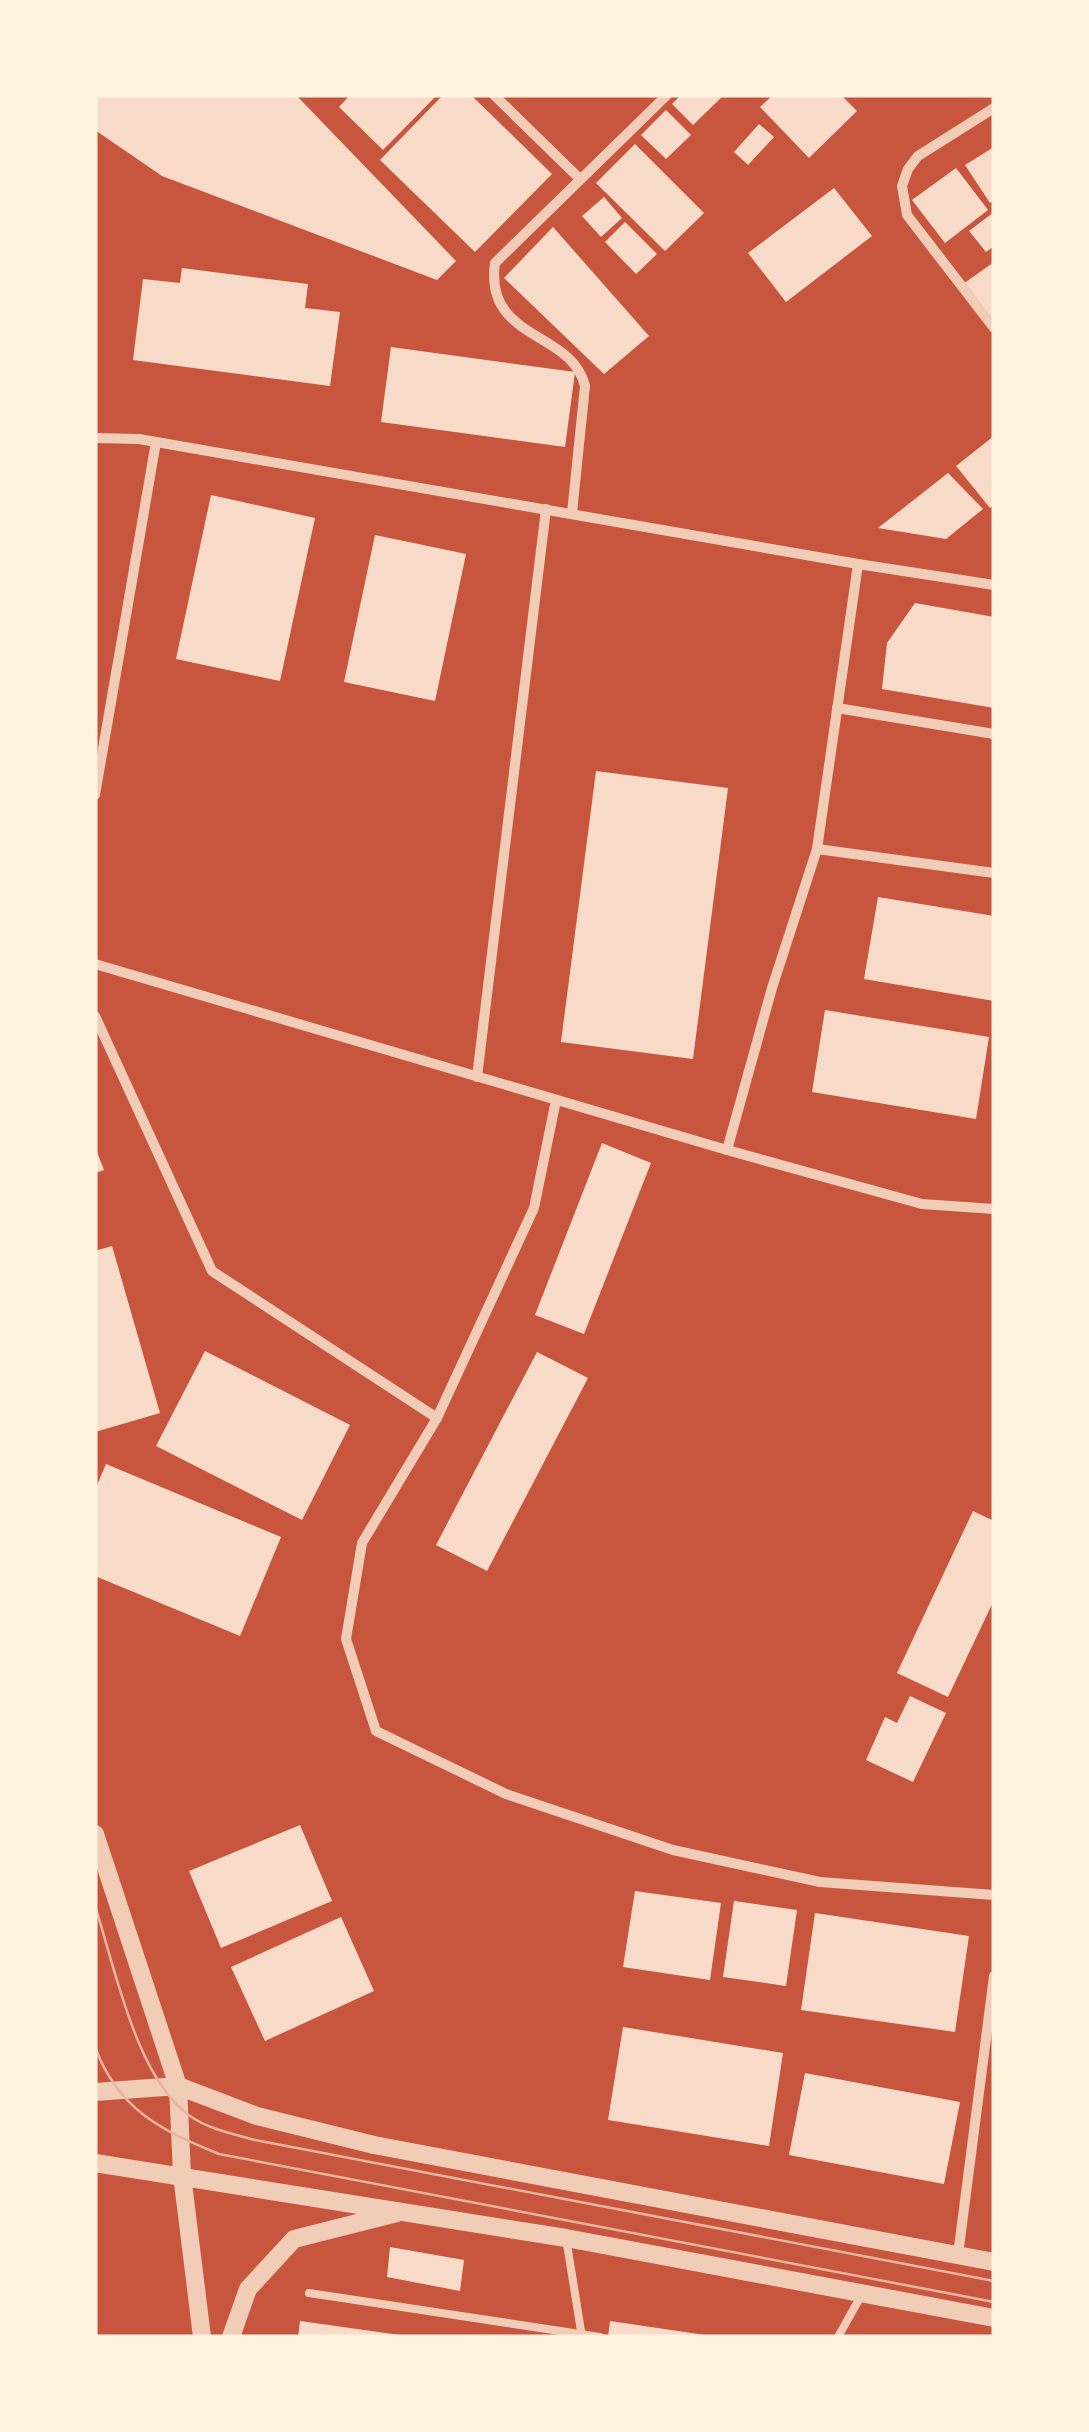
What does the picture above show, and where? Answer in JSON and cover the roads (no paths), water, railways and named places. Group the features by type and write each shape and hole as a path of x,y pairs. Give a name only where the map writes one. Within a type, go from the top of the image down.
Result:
{"street":[{"path":"494,95 579,178"},
{"path":"572,513 586,386 582,371 530,333 498,303 493,280 495,263 667,95"},
{"path":"994,108 918,156 908,169 902,201 907,215 994,328"},
{"path":"95,438 156,442 858,564 994,584"},
{"path":"95,795 156,442"},
{"path":"477,1077 546,508"},
{"path":"726,1150 817,849 858,564"},
{"path":"837,708 994,734"},
{"path":"817,849 994,873"},
{"path":"95,964 922,1204 994,1209"},
{"path":"95,1016 212,1271 437,1418"},
{"path":"556,1100 534,1208 437,1418 362,1544 346,1639 376,1730 506,1794 674,1850 820,1882 994,1895"},
{"path":"95,1834 178,2086 182,2176 202,2337"},
{"path":"958,2255 994,1976"},
{"path":"95,2092 178,2086 257,2116 374,2145 994,2262"},
{"path":"95,2163 566,2238 994,2318"},
{"path":"231,2337 248,2289 294,2239 404,2212"}],"lane":[{"path":"566,2238 582,2336"},
{"path":"310,2293 600,2337"},
{"path":"838,2337 862,2294"}],"tram line":[{"path":"95,1906 130,2020 155,2076 171,2099 190,2116 221,2131 994,2281"},
{"path":"95,2047 116,2086 144,2115 219,2154 994,2302"}]}
